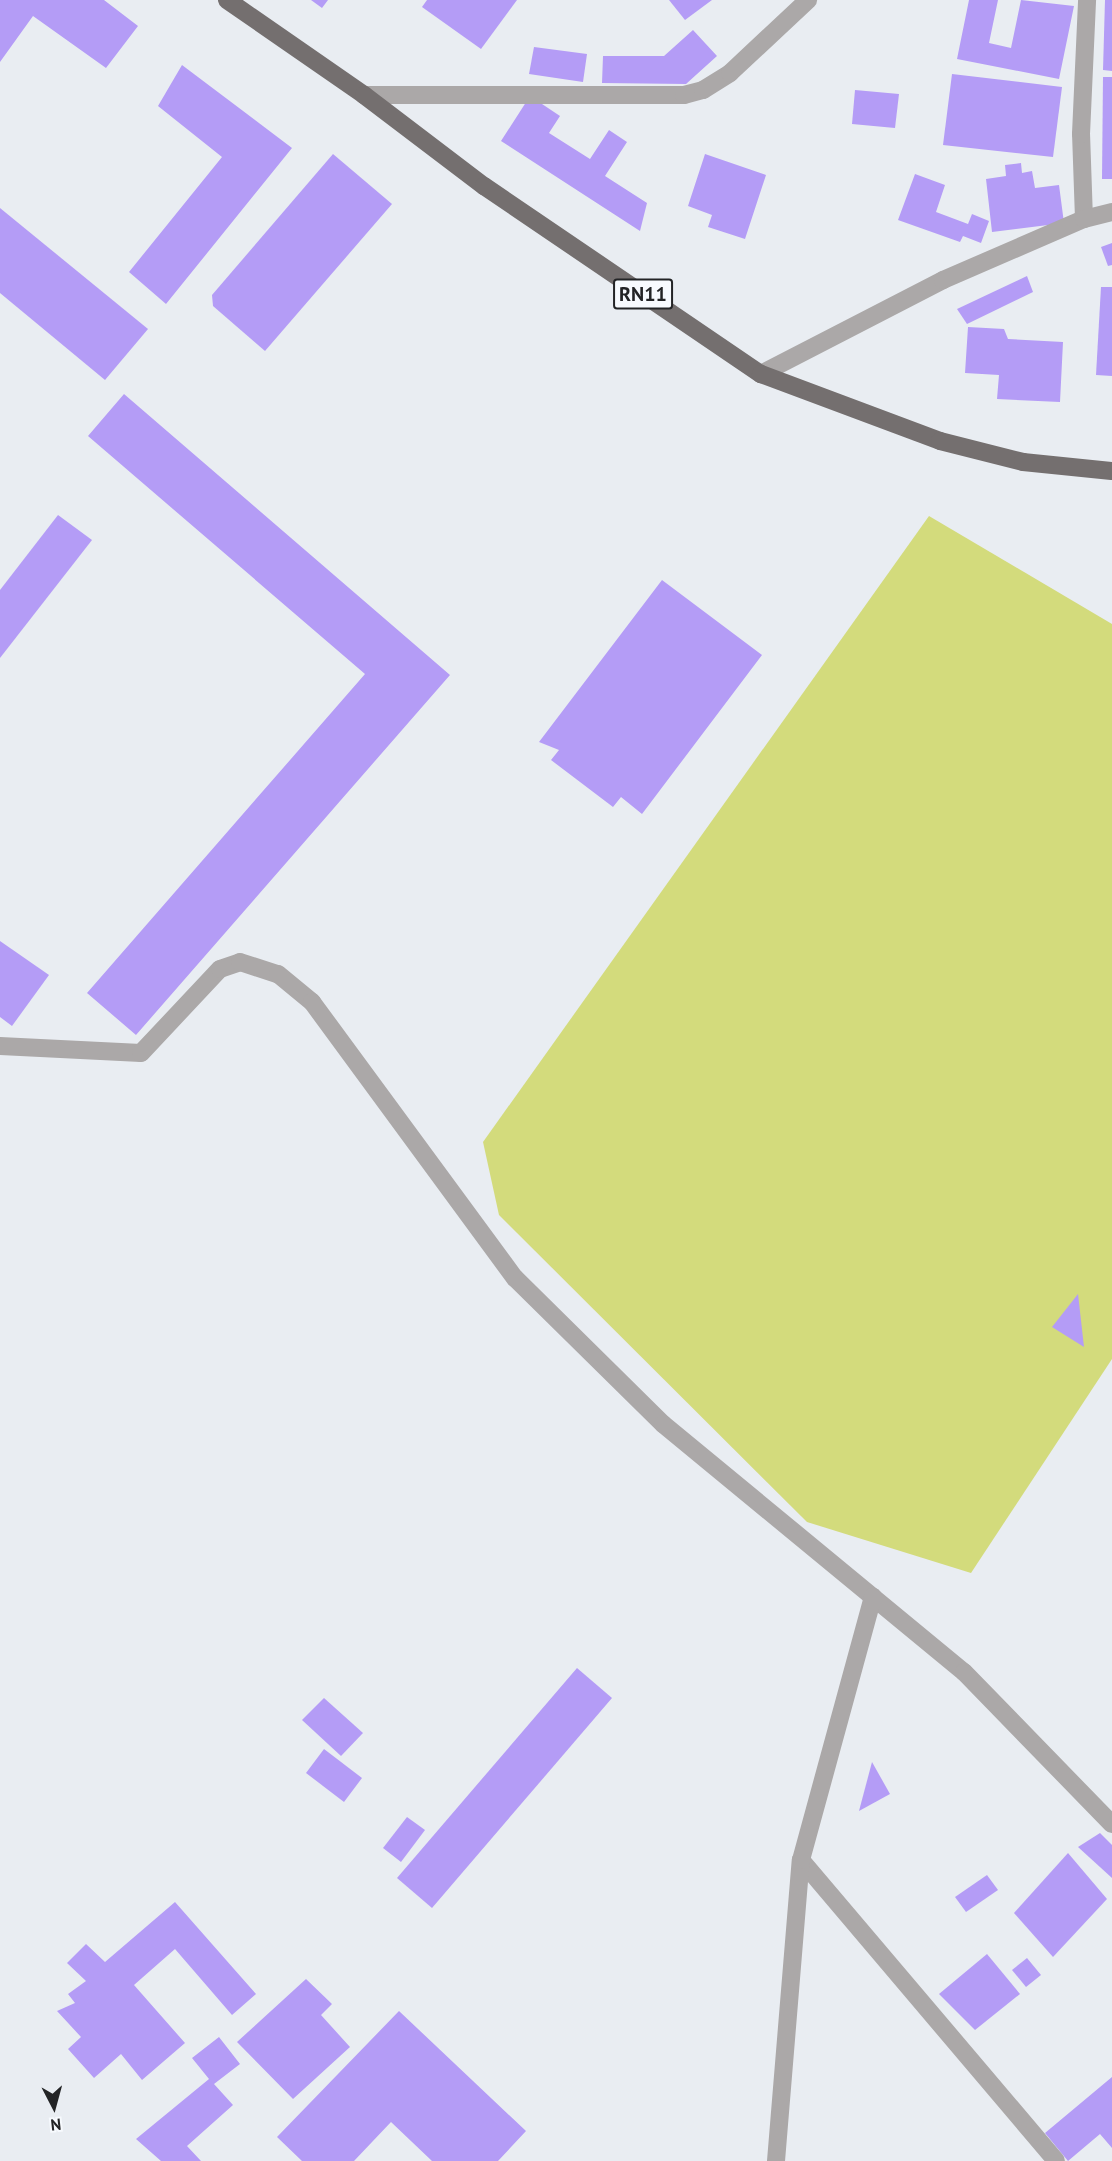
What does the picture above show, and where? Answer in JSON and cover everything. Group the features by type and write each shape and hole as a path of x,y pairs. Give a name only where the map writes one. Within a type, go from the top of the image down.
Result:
{"main road":[{"name":"RN11","path":"227,0 364,95 484,186 761,374 940,441 1023,462 1112,471"}],"street":[{"path":"364,95 684,95 703,90 730,73 808,0"},
{"path":"1084,219 1081,134 1087,0"},
{"path":"761,374 943,280 1084,219 1112,212"},
{"path":"0,1046 141,1053 220,969 240,962 278,974 312,1002 515,1278 663,1424 964,1672 1112,1824"},
{"path":"776,2161 801,1860 873,1598"},
{"path":"801,1860 1056,2161"}],"green space":[{"path":"929,516 1112,624 1112,1359 971,1573 807,1522 499,1215 483,1142"}],"building":[{"path":"0,0 104,0 138,26 106,68 33,16 0,62"},
{"path":"311,0 328,0 322,8"},
{"path":"427,0 517,0 481,49 422,7"},
{"path":"669,0 712,0 685,20"},
{"path":"969,0 998,0 989,43 1011,48 1021,0 1074,6 1059,79 957,59"},
{"path":"1105,0 1112,0 1112,71 1103,70"},
{"path":"693,30 717,56 686,84 602,83 603,56 664,56"},
{"path":"534,47 587,54 583,82 529,74"},
{"path":"182,65 292,148 166,304 129,272 222,157 158,106"},
{"path":"952,74 1062,87 1053,157 943,145"},
{"path":"1103,77 1112,77 1112,179 1102,179"},
{"path":"855,90 899,94 895,128 852,124"},
{"path":"530,96 560,116 549,133 590,159 609,130 627,142 605,176 647,203 640,231 501,141"},
{"path":"333,154 392,204 265,351 213,306 212,295"},
{"path":"705,154 766,175 745,239 708,227 712,215 688,206"},
{"path":"1021,163 1022,173 1032,171 1035,188 1059,185 1064,223 992,232 986,179 1006,176 1005,165"},
{"path":"915,174 945,185 936,212 968,224 972,214 989,221 981,243 963,236 960,242 898,220"},
{"path":"0,208 148,329 105,380 0,293"},
{"path":"1112,243 1112,265 1108,266 1101,247"},
{"path":"1027,276 1033,292 967,324 957,309"},
{"path":"1101,287 1112,287 1112,376 1096,375"},
{"path":"968,327 1004,329 1008,339 1063,342 1060,402 997,399 999,375 965,373"},
{"path":"124,394 450,675 136,1035 87,993 365,674 88,436"},
{"path":"58,515 92,540 0,658 0,590"},
{"path":"662,580 762,655 642,814 621,797 613,807 551,760 559,750 539,742"},
{"path":"0,941 49,975 12,1026 0,1017"},
{"path":"1078,1294 1084,1347 1052,1327"},
{"path":"577,1668 612,1698 432,1908 397,1878"},
{"path":"324,1698 363,1733 341,1756 302,1720"},
{"path":"324,1749 362,1778 344,1802 306,1773"},
{"path":"872,1762 890,1794 859,1811"},
{"path":"407,1817 425,1830 401,1862 383,1848"},
{"path":"1100,1833 1112,1845 1112,1878 1078,1847"},
{"path":"1068,1853 1107,1899 1053,1957 1014,1913"},
{"path":"987,1875 998,1890 966,1912 955,1897"},
{"path":"175,1902 256,1994 232,2015 175,1949 134,1985 185,2043 142,2080 121,2054 94,2078 68,2049 81,2037 57,2011 75,2003 68,1994 86,1981 67,1963 86,1944 105,1962"},
{"path":"987,1954 1020,1994 975,2030 939,1994"},
{"path":"1027,1958 1041,1975 1026,1987 1012,1970"},
{"path":"306,1979 332,2004 321,2015 350,2047 293,2099 237,2042"},
{"path":"399,2011 526,2131 498,2161 432,2161 391,2122 354,2161 302,2161 277,2137"},
{"path":"219,2037 240,2064 214,2084 233,2105 187,2146 201,2161 161,2161 136,2139 209,2079 192,2058"},
{"path":"1112,2077 1112,2148 1100,2134 1068,2161 1045,2133"}]}
